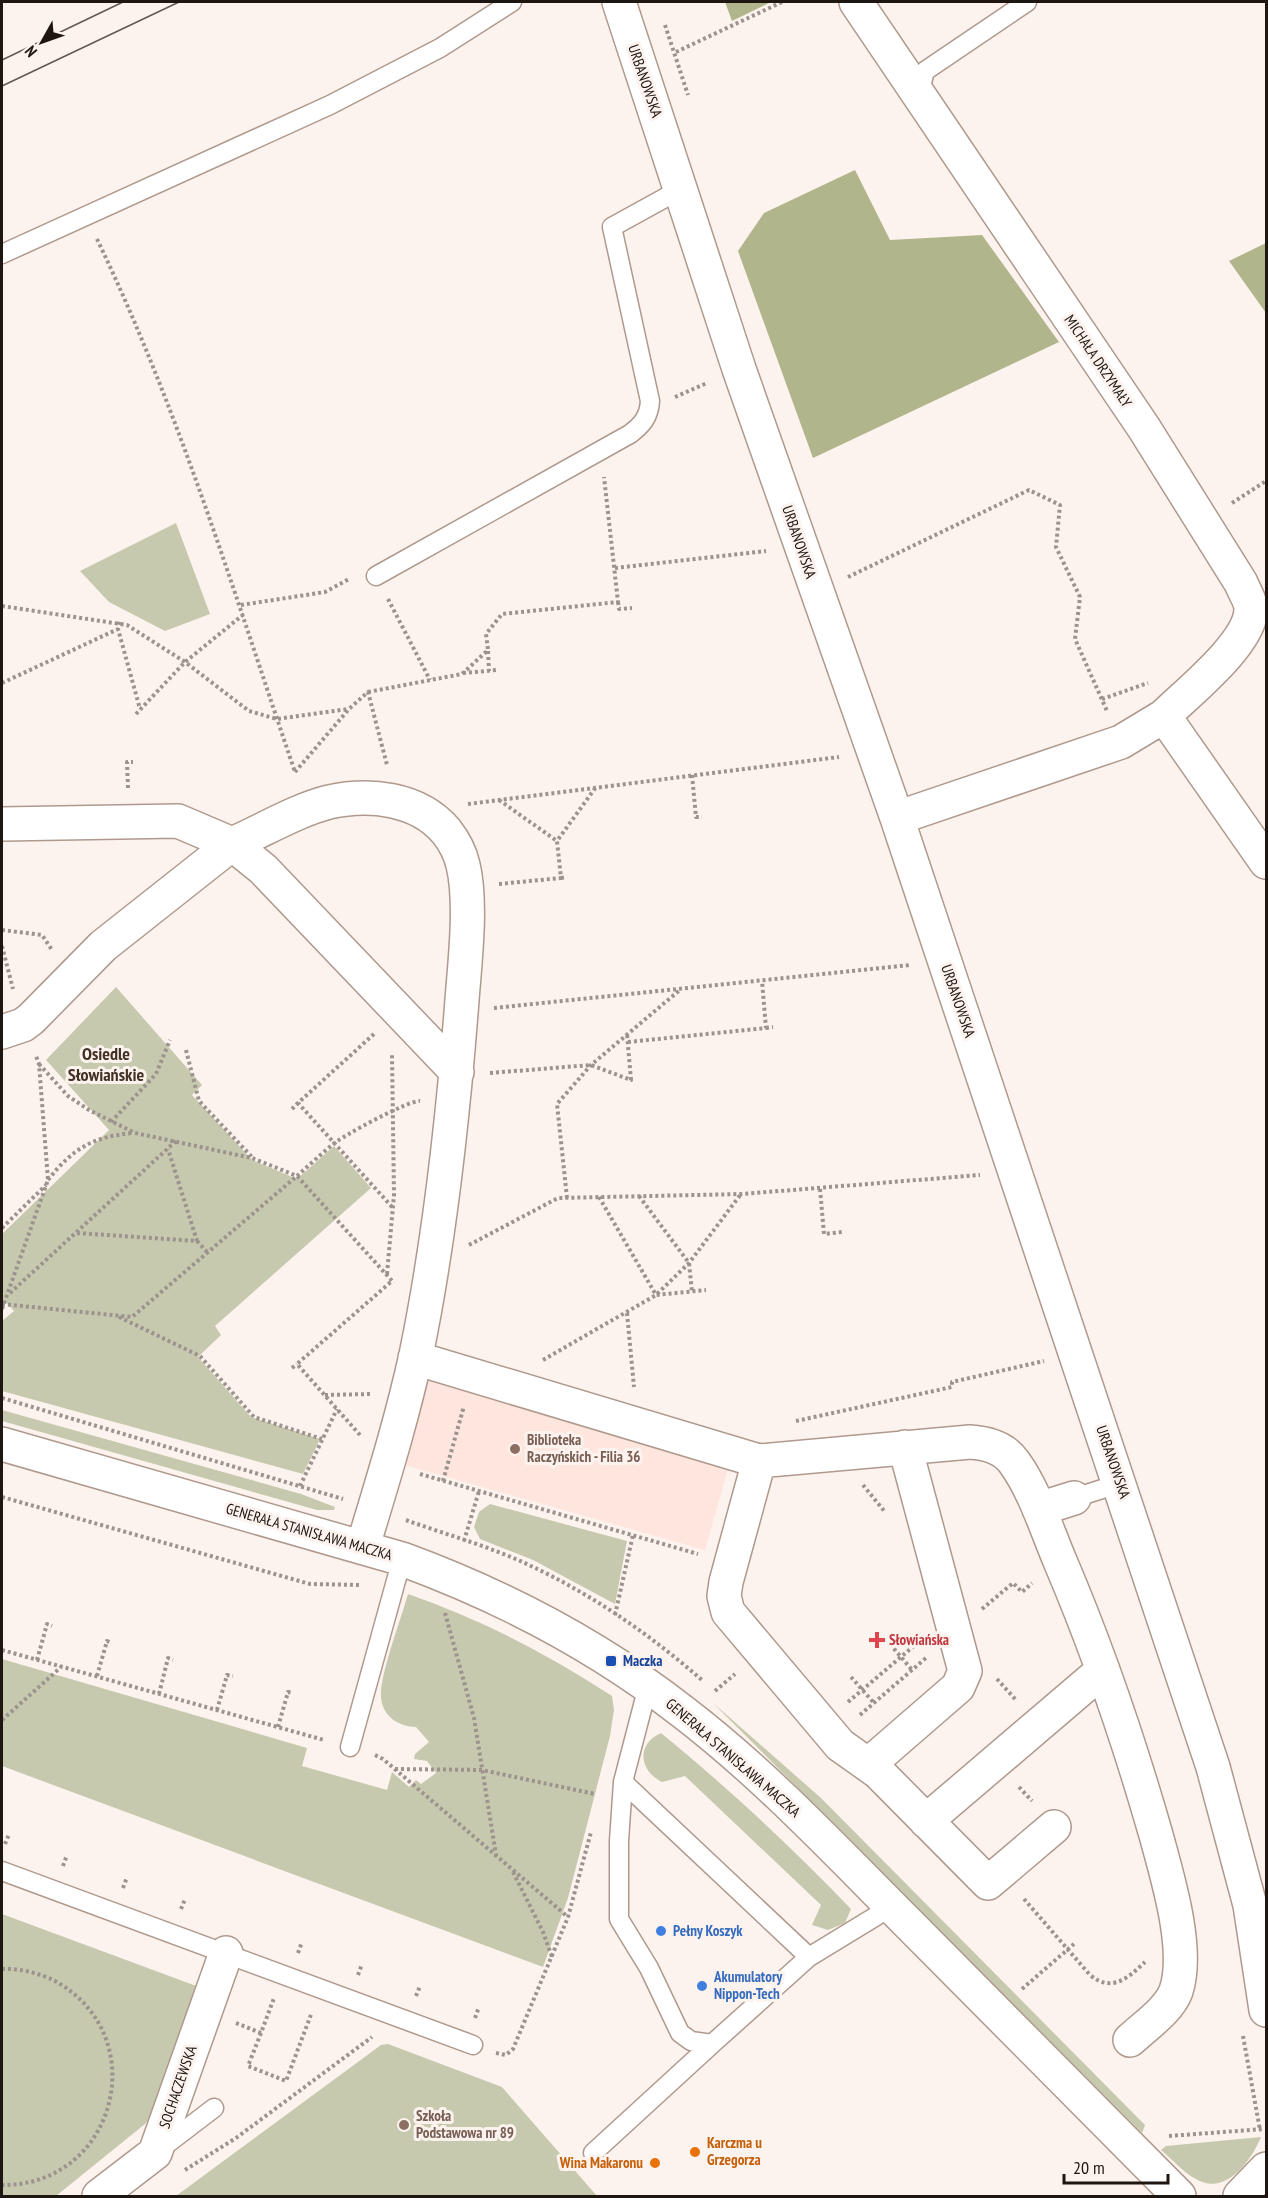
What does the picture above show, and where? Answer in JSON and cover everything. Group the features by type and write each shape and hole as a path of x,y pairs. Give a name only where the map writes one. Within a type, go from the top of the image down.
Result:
{"street":[{"name":"URBANOWSKA","path":"619,2 739,369 897,818 1121,1483 1213,1767 1250,1905 1266,2010"},
{"name":"MICHAŁA DRZYMAŁY","path":"856,2 1149,436 1242,583 1251,608 1248,627 1236,644 1164,716 1121,742 897,818"},
{"path":"1164,716 1266,862"},
{"path":"2,1032 23,1025 31,1019 103,946 232,844 308,809 330,802 356,799 408,806 445,830 457,847 464,867 469,1073 415,1358 363,1546"},
{"path":"2,824 178,822 232,844 263,869 469,1073"},
{"path":"415,1358 759,1461 970,1442 998,1448 1012,1460 1039,1509 1131,1746 1175,1909 1179,1976 1172,2000 1130,2040"},
{"name":"GENERAŁA STANISŁAWA MACZKA","path":"2,1444 402,1559 442,1574 536,1616 648,1686 721,1744 789,1805 1179,2196"},
{"path":"868,1765 958,1687 963,1680 965,1663 939,1639 905,1447"},
{"path":"759,1461 724,1596 728,1612 840,1745 868,1765 988,1883 1054,1827"},
{"path":"1039,1509 1074,1498"},
{"path":"926,1821 1103,1670"},
{"name":"SOCHACZEWSKA","path":"155,2153 226,1953"},
{"path":"99,2196 155,2153"},
{"path":"1240,2196 1266,2169"}],"lane":[{"path":"2,254 330,105 440,48 512,2"},
{"path":"919,94 925,71 1027,2"},
{"path":"376,576 630,434 643,424 650,410 650,401 612,226 681,189"},
{"path":"1074,1498 1121,1483"},
{"path":"350,1747 402,1559"},
{"path":"648,1686 623,1782 619,1841 619,1918 649,1968 680,2033 691,2041 712,2044"},
{"path":"623,1782 809,1957"},
{"path":"2,1870 473,2045"},
{"path":"593,2153 809,1957 891,1906"},
{"path":"155,2153 214,2108"}],"path":[{"path":"676,52 782,2"},
{"path":"86,214 132,312 244,614 295,772"},
{"path":"689,391 715,380"},
{"path":"603,465 619,609 632,608"},
{"path":"1226,506 1266,481"},
{"path":"816,588 873,566 1029,490 1060,505 1056,547 1080,597 1075,639 1121,742"},
{"path":"615,568 801,547"},
{"path":"376,576 430,680"},
{"path":"489,671 486,634 502,614 618,602"},
{"path":"2,606 120,622 140,631 185,662 249,711 277,719 349,709"},
{"path":"136,714 185,662 244,614"},
{"path":"120,622 118,629 140,710"},
{"path":"2,683 118,629"},
{"path":"462,674 488,650"},
{"path":"288,781 349,709 368,692 462,674 497,670"},
{"path":"1143,691 1151,684"},
{"path":"368,692 408,806 498,800 874,753"},
{"path":"129,795 127,762 133,762"},
{"path":"692,775 696,817 702,817"},
{"path":"561,878 557,841 596,787"},
{"path":"498,800 557,841"},
{"path":"492,884 567,878"},
{"path":"2,930 42,935 54,952"},
{"path":"2,946 14,996"},
{"path":"491,1008 944,961"},
{"path":"762,981 766,1028"},
{"path":"567,1198 557,1104 591,1065 681,988"},
{"path":"628,1042 772,1027"},
{"path":"292,1109 379,1030"},
{"path":"469,1073 591,1065 634,1080 627,1034"},
{"path":"111,1122 156,1074 170,1040"},
{"path":"387,1275 393,1208 392,1045"},
{"path":"186,1050 199,1101 252,1158"},
{"path":"35,1054 39,1064 47,1182 9,1293 2,1306 132,1317 334,1143 416,1100 424,1102"},
{"path":"39,1064 68,1096 111,1122 135,1133"},
{"path":"298,1103 393,1208"},
{"path":"2,1228 47,1182 63,1161 83,1146 106,1136 135,1133 178,1140 252,1158 297,1176 398,1288"},
{"path":"9,1293 178,1140"},
{"path":"168,1149 197,1241 208,1253"},
{"path":"463,1248 558,1198 742,1194 1015,1171"},
{"path":"820,1189 824,1234 842,1232"},
{"path":"501,1384 656,1295 689,1263 742,1194"},
{"path":"639,1196 689,1263 692,1292"},
{"path":"599,1197 656,1295"},
{"path":"76,1233 197,1241"},
{"path":"292,1368 392,1281"},
{"path":"656,1295 706,1290"},
{"path":"627,1313 638,1425"},
{"path":"116,1315 200,1356 254,1417 322,1439"},
{"path":"790,1422 952,1387 952,1382 1077,1354"},
{"path":"297,1364 363,1438"},
{"path":"443,1481 467,1395"},
{"path":"2,1398 348,1500"},
{"path":"300,1486 337,1409"},
{"path":"413,1472 731,1563"},
{"path":"464,1541 479,1491"},
{"path":"2,1497 310,1584 370,1585"},
{"path":"615,1615 633,1535"},
{"path":"822,1724 901,1657 939,1639 1013,1583 1022,1592 1060,1560"},
{"path":"444,1611 472,1709 496,1856"},
{"path":"37,1660 47,1624 52,1626"},
{"path":"858,1717 912,1670 939,1639"},
{"path":"98,1676 107,1641 112,1643"},
{"path":"890,1644 912,1670"},
{"path":"2,1650 379,1756 568,1917"},
{"path":"159,1694 168,1658 173,1660"},
{"path":"2,1720 62,1666"},
{"path":"217,1710 227,1675 232,1676"},
{"path":"994,1675 1022,1706"},
{"path":"851,1677 874,1703"},
{"path":"278,1727 288,1692 293,1693"},
{"path":"394,1768 482,1770 601,1795"},
{"path":"473,2045 504,2055 511,2052 568,1917 592,1826"},
{"path":"511,1869 543,1932 552,1958"},
{"path":"1000,1872 1090,1975 1107,1984 1127,1979 1156,1952 1178,1951"},
{"path":"1022,1989 1074,1944"},
{"path":"2,1969 27,1971 48,1978 67,1988 84,2003 97,2020 107,2040 112,2061 113,2083 110,2105 102,2125 90,2144 74,2160 36,2181 2,2185"},
{"path":"283,1974 248,2066 286,2081 321,1989"},
{"path":"204,2011 261,2033"},
{"path":"180,2173 236,2138 399,2017"}],"shaded area":[{"path":"434,1351 737,1437 705,1550 404,1465"}],"green space":[{"path":"725,2 771,2 732,21"},
{"path":"855,170 890,240 982,235 1059,342 813,458 738,251 764,213"},
{"path":"1266,243 1266,313 1229,261"},
{"path":"176,523 210,614 165,631 109,602 80,571"},
{"path":"116,987 202,1085 192,1095 252,1160 297,1179 334,1146 371,1188 215,1326 221,1335 198,1357 251,1417 320,1439 303,1474 2,1391 2,1321 14,1311 2,1298 2,1234 109,1130 46,1060"},
{"path":"2,1410 301,1494 335,1507 334,1510 317,1510 2,1421"},
{"path":"490,1504 627,1541 615,1604 533,1560 480,1539 474,1527 479,1512"},
{"path":"408,1594 513,1639 612,1696 614,1710 610,1736 568,1898 543,1967 2,1766 2,1659 307,1748 302,1766 387,1790 392,1772 409,1787 416,1780 421,1784 436,1773 427,1761 414,1759 415,1754 429,1742 416,1727 398,1723 392,1719 382,1704 381,1697 387,1661"},
{"path":"713,1703 821,1798 1145,2125 1142,2133"},
{"path":"661,1733 759,1818 851,1909 845,1923 828,1930 812,1925 821,1905 685,1776 662,1782 654,1777 645,1765 644,1750 653,1738"},
{"path":"2,1914 199,1987 152,2115 145,2124 56,2196 2,2196"},
{"name":"Szkoła Podstawowa nr 89","path":"388,2044 502,2087 597,2196 176,2196 381,2045"},
{"path":"1261,2137 1244,2166 1226,2180 1216,2183 1205,2183 1194,2178 1161,2150 1166,2146"}],"tram line":[{"path":"2,60 123,2"},
{"path":"2,86 179,2"}],"place":[{"name":"Biblioteka Raczyńskich - Filia 36","path":"515,1449"},
{"name":"Słowiańska","path":"877,1640"},
{"name":"Maczka","path":"611,1661"},
{"name":"Pełny Koszyk","path":"661,1931"},
{"name":"Akumulatory Nippon-Tech","path":"702,1986"},
{"name":"Szkoła Podstawowa nr 89","path":"404,2125"},
{"name":"Karczma u Grzegorza","path":"695,2152"},
{"name":"Wina Makaronu","path":"655,2163"}],"district":[{"name":"Osiedle Słowiańskie","path":"106,1064"}]}
